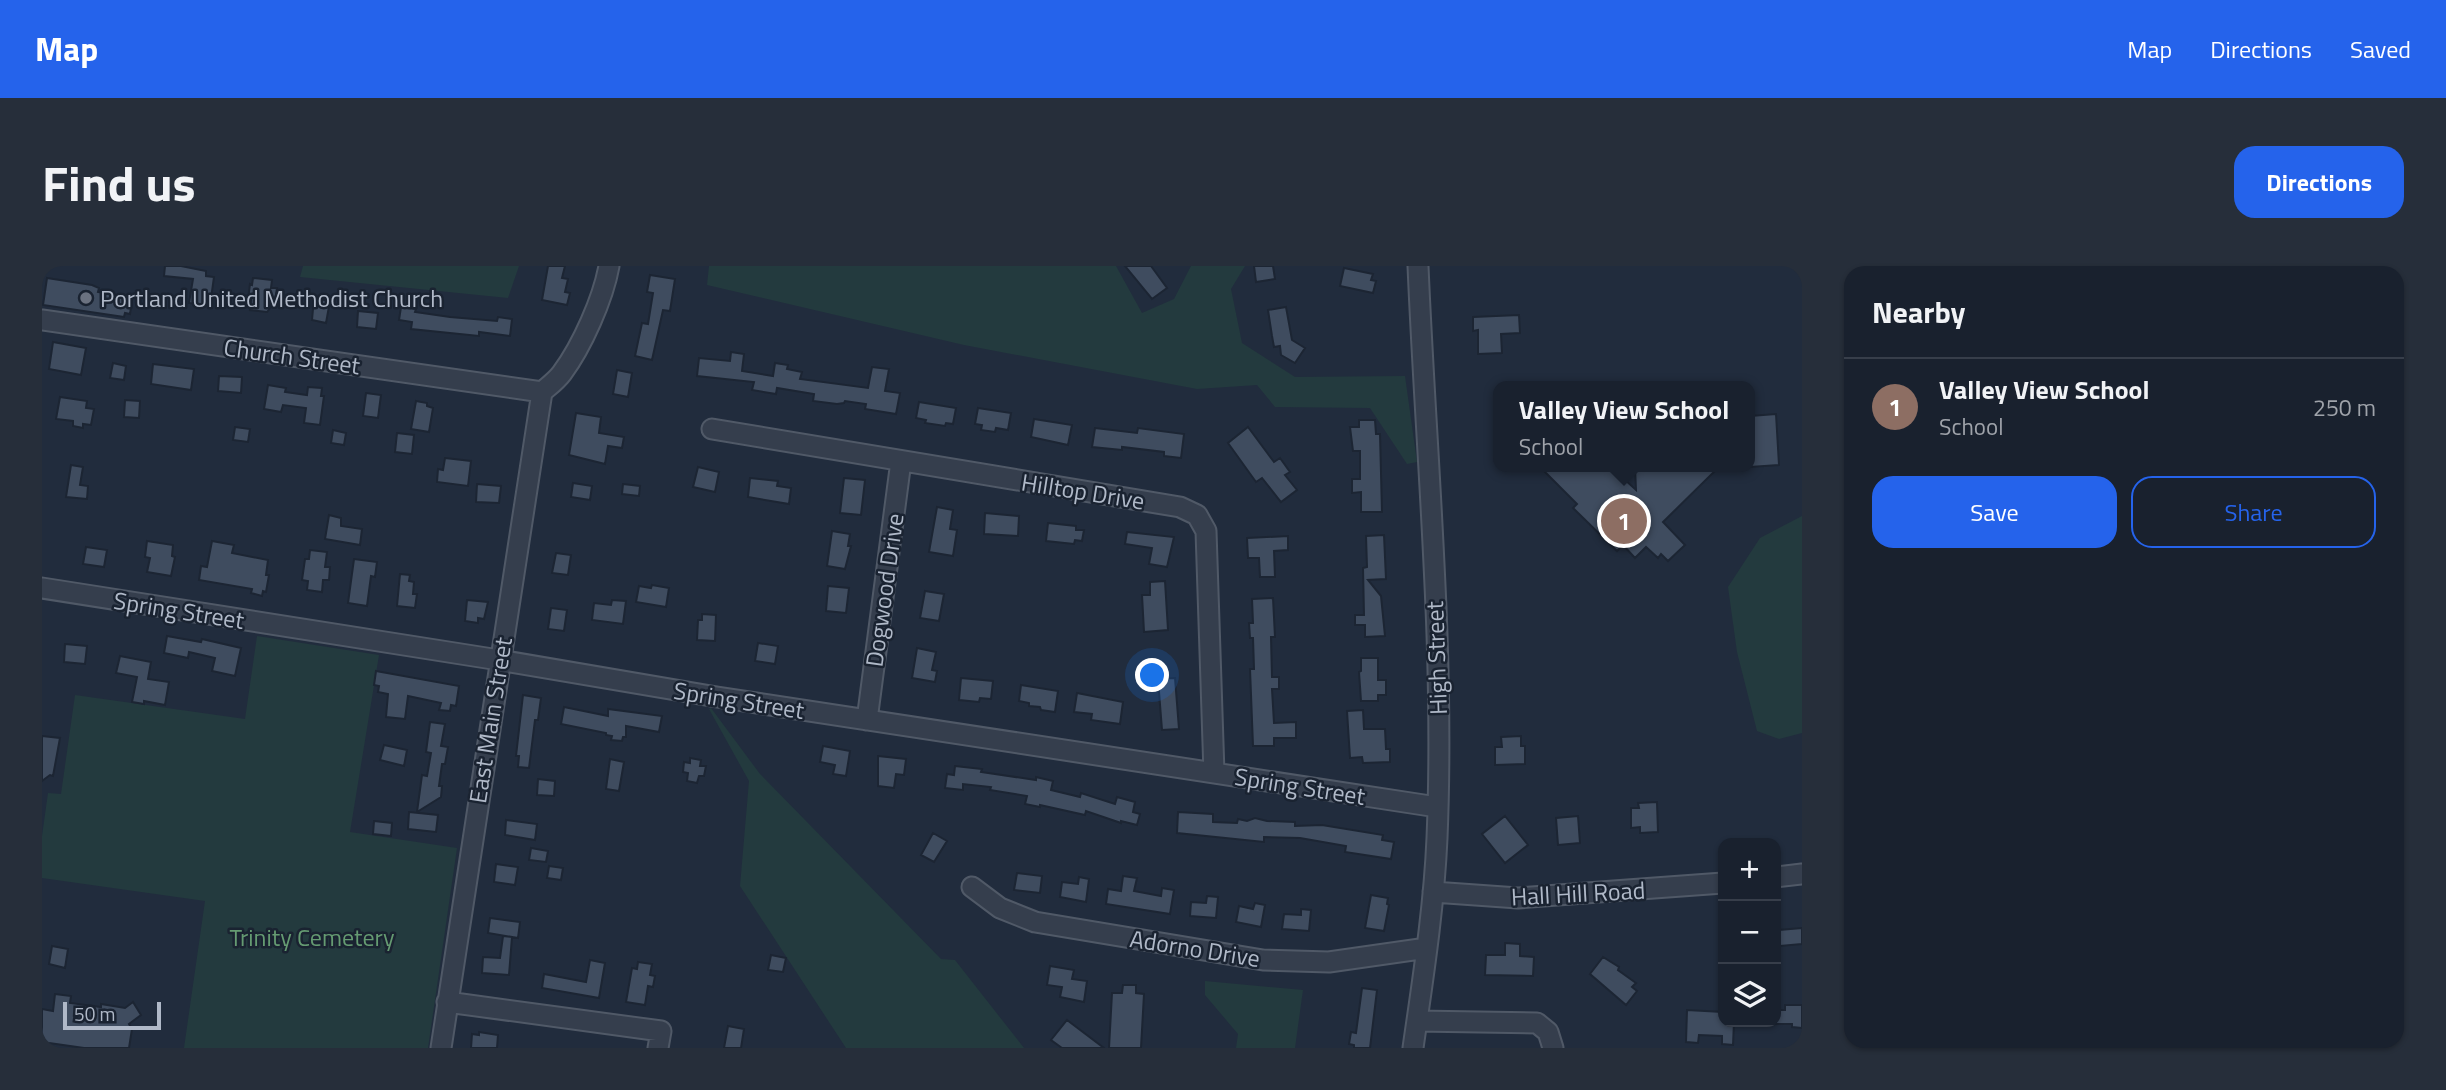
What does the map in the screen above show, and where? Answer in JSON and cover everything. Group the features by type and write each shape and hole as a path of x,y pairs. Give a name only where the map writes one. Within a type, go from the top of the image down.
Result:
{"street":[{"path":"542,392 562,373 584,333 606,282 609,266"},
{"name":"High Street","path":"1413,1048 1433,891 1438,695 1418,266"},
{"name":"Church Street","path":"42,320 542,392"},
{"name":"East Main Street","path":"441,1048 542,392"},
{"name":"Hilltop Drive","path":"712,429 1180,507 1197,515 1206,531 1214,773"},
{"name":"Dogwood Drive","path":"867,720 901,461"},
{"name":"Spring Street","path":"42,589 718,697 1437,807"},
{"path":"1781,876 1802,874"},
{"name":"Hall Hill Road","path":"1433,891 1518,898 1718,883"},
{"name":"Adorno Drive","path":"972,887 1000,908 1035,922 1263,960 1329,962 1427,948"},
{"path":"447,1002 660,1040"},
{"path":"1417,1021 1537,1023 1548,1032 1553,1048"}],"green space":[{"path":"303,266 519,266 508,298 300,277"},
{"path":"709,266 1116,266 1142,313 1174,299 1191,266 1245,266 1231,289 1242,343 1295,377 1405,376 1417,462 1407,464 1370,408 1275,407 1257,385 1197,389 964,345 707,285"},
{"path":"1802,516 1802,733 1779,739 1757,731 1737,652 1728,587 1760,538"},
{"name":"Trinity Cemetery","path":"257,636 379,655 350,832 457,848 428,1048 184,1048 205,901 42,878 42,836 48,793 61,794 75,695 245,719"},
{"path":"711,708 760,774 941,959 955,960 1024,1048 846,1048 740,886 749,781 709,709"},
{"path":"1205,981 1303,990 1295,1048 1236,1048 1238,1034 1205,995"}],"building":[{"path":"165,266 206,271 206,276 214,277 210,306 189,303 193,279 164,276"},
{"path":"548,266 565,266 562,278 568,279 565,292 570,293 567,305 542,300"},
{"path":"1125,266 1151,266 1167,288 1152,299"},
{"path":"1254,266 1273,266 1275,279 1256,282"},
{"path":"1344,268 1373,274 1371,280 1376,281 1373,293 1340,286"},
{"path":"650,275 675,279 670,311 663,310 652,360 635,356 642,323 648,324 653,293 647,292"},
{"name":"Portland United Methodist Church","path":"47,278 92,285 99,288 98,292 128,297 127,300 132,301 130,314 125,313 124,317 43,305"},
{"path":"253,278 272,280 271,288 277,288 275,302 267,312 250,310 251,300 248,300"},
{"path":"314,298 330,301 326,323 312,320"},
{"path":"401,307 450,317 497,321 498,317 512,319 510,336 479,332 479,336 411,329 412,322 399,320"},
{"path":"1286,307 1292,340 1305,348 1295,363 1281,355 1280,346 1274,347 1272,336 1268,310"},
{"path":"358,311 378,313 376,329 357,327"},
{"path":"1519,315 1520,333 1501,334 1502,353 1478,354 1478,330 1473,331 1473,317"},
{"path":"53,342 86,348 81,375 49,369"},
{"path":"731,352 744,354 742,371 773,376 775,363 788,365 787,369 802,372 800,379 868,388 872,367 889,369 885,391 900,393 896,414 865,409 866,404 813,401 814,394 777,388 776,394 752,390 754,382 697,376 699,358 730,361"},
{"path":"113,363 126,366 124,380 110,378"},
{"path":"153,364 194,369 191,390 151,384"},
{"path":"617,370 632,373 628,397 613,394"},
{"path":"219,376 242,377 241,393 218,391"},
{"path":"268,385 286,388 285,392 307,395 308,387 322,388 321,396 324,396 320,425 304,423 306,408 283,405 281,412 264,409"},
{"path":"366,393 381,395 378,418 363,416"},
{"path":"60,397 87,401 86,408 94,409 91,425 83,424 83,428 73,426 73,421 56,419"},
{"path":"125,400 140,401 139,418 124,417"},
{"path":"416,401 427,403 427,406 433,408 429,432 411,429"},
{"path":"919,402 956,408 953,424 946,423 945,426 925,423 926,420 916,418"},
{"path":"978,408 1011,413 1008,430 981,430 982,425 975,424"},
{"path":"576,413 601,417 599,433 624,437 622,448 608,446 605,464 569,455"},
{"path":"1776,414 1779,465 1755,467 1755,416"},
{"path":"1034,419 1072,425 1068,445 1031,437"},
{"path":"1359,420 1375,420 1376,434 1380,434 1382,512 1361,512 1361,492 1352,493 1352,479 1360,479 1360,451 1353,451 1350,427 1359,427"},
{"path":"235,427 250,429 248,442 233,440"},
{"path":"1248,427 1274,462 1280,458 1290,472 1285,475 1297,490 1281,502 1262,478 1256,482 1228,443"},
{"path":"1095,428 1137,433 1138,428 1184,434 1181,458 1164,456 1164,452 1092,447"},
{"path":"333,430 346,433 344,445 331,443"},
{"path":"397,433 414,435 412,454 395,452"},
{"path":"445,458 471,461 468,486 437,482 438,469 443,470"},
{"path":"71,465 83,467 80,485 88,486 87,499 66,497"},
{"path":"698,467 719,472 715,492 693,487"},
{"path":"1545,472 1616,472 1636,490 1635,472 1714,472 1663,522 1685,545 1668,561 1661,554 1658,558 1646,547 1635,558 1623,545 1617,551 1573,508 1577,504"},
{"path":"750,478 778,481 777,486 791,488 789,504 748,497"},
{"path":"844,478 865,480 861,515 840,513"},
{"path":"573,483 592,486 590,500 571,497"},
{"path":"477,484 501,486 499,503 476,502"},
{"path":"623,484 640,486 639,496 622,494"},
{"path":"937,507 953,510 950,529 957,530 953,556 929,552"},
{"path":"985,513 1019,516 1018,536 984,534"},
{"path":"329,515 341,518 341,526 362,529 360,545 325,539"},
{"path":"1048,523 1076,526 1076,530 1084,530 1082,541 1075,540 1074,544 1046,541"},
{"path":"832,531 850,534 848,546 851,546 845,569 827,566"},
{"path":"1127,532 1174,537 1167,567 1149,564 1152,548 1125,544"},
{"path":"1384,535 1386,579 1368,580 1381,596 1385,636 1365,637 1365,625 1355,625 1355,615 1364,615 1363,568 1367,567 1366,536"},
{"path":"1288,536 1288,550 1274,551 1275,577 1260,577 1259,558 1248,558 1247,538"},
{"path":"147,541 173,545 172,556 175,557 171,576 147,572 150,558 145,557"},
{"path":"212,541 234,545 232,553 268,560 266,575 269,575 266,592 263,591 262,596 251,593 252,589 199,580 201,566 207,567"},
{"path":"86,547 107,550 104,567 83,564"},
{"path":"310,550 327,552 325,567 330,567 329,580 323,580 322,592 307,590 308,581 302,580 305,559 309,559"},
{"path":"556,553 571,555 568,575 552,573"},
{"path":"354,559 377,562 375,577 371,576 367,606 348,603"},
{"path":"400,574 410,575 409,581 414,582 413,594 417,594 415,608 397,606"},
{"path":"1165,581 1168,630 1144,632 1142,595 1150,595 1150,582"},
{"path":"652,585 669,588 666,607 636,602 639,586 651,588"},
{"path":"828,586 849,588 846,613 826,611"},
{"path":"925,591 944,594 939,621 920,618"},
{"path":"1273,598 1275,637 1271,637 1272,677 1279,677 1279,689 1272,689 1274,723 1296,722 1296,738 1274,738 1274,746 1253,746 1250,669 1254,669 1253,638 1250,638 1249,623 1253,623 1252,599"},
{"path":"467,600 488,602 484,619 478,618 478,623 465,621"},
{"path":"612,600 626,601 623,624 592,620 594,603 611,605"},
{"path":"551,608 567,610 564,631 548,629"},
{"path":"702,614 716,615 715,641 697,640 698,620 702,620"},
{"path":"167,636 201,642 202,639 241,648 235,676 212,671 215,658 189,652 188,658 164,653"},
{"path":"758,643 778,646 775,664 755,661"},
{"path":"65,644 87,646 85,664 64,662"},
{"path":"917,648 936,652 932,670 937,671 935,682 912,678"},
{"path":"120,656 151,662 148,679 169,682 165,705 132,702 137,677 116,673"},
{"path":"1361,658 1378,658 1378,680 1386,680 1386,695 1378,695 1378,701 1361,701"},
{"path":"376,671 459,686 456,706 451,705 450,711 439,710 441,703 408,696 405,719 386,717 388,694 378,692 379,686 374,685"},
{"path":"961,678 993,681 991,699 980,698 979,702 959,700"},
{"path":"1175,678 1179,729 1162,730 1158,679"},
{"path":"1021,685 1058,691 1055,712 1041,710 1040,707 1019,701"},
{"path":"1077,693 1123,702 1120,724 1091,720 1092,714 1074,712"},
{"path":"523,695 541,698 538,720 535,720 529,768 518,767 519,756 516,756"},
{"path":"564,707 608,716 608,709 662,716 659,732 626,726 626,737 623,737 622,741 611,740 612,736 606,733 561,724"},
{"path":"1363,710 1364,729 1385,729 1390,762 1363,763 1362,757 1350,758 1347,711"},
{"path":"430,722 445,724 441,746 448,747 445,764 442,764 439,786 442,786 441,797 417,812 422,775 427,776 431,753 426,752"},
{"path":"42,736 60,738 53,776 50,775 42,781"},
{"path":"1521,736 1521,746 1525,746 1525,764 1495,765 1495,747 1502,747 1501,737"},
{"path":"384,745 407,750 404,766 380,760"},
{"path":"823,746 850,751 846,776 833,774 835,765 820,762"},
{"path":"878,756 906,759 904,775 896,774 894,788 878,786"},
{"path":"690,758 701,760 700,766 706,766 704,776 699,776 697,783 687,781 688,773 683,772 684,762 690,763"},
{"path":"610,759 624,762 619,791 606,789"},
{"path":"955,766 1053,781 1051,790 1080,797 1081,793 1115,804 1117,797 1135,802 1133,812 1140,814 1137,825 1121,823 1086,811 1085,815 1025,804 1027,796 990,790 991,787 963,784 963,790 945,788 947,774 954,775"},
{"path":"538,779 555,781 554,796 537,795"},
{"path":"1657,802 1658,832 1640,833 1640,827 1631,828 1631,808 1639,808 1638,803"},
{"path":"409,812 438,815 436,832 408,829"},
{"path":"1178,812 1213,814 1213,822 1237,823 1238,819 1247,821 1255,818 1295,822 1295,826 1322,825 1383,835 1382,840 1394,842 1391,859 1345,852 1346,846 1300,838 1264,837 1264,842 1177,833"},
{"path":"1505,816 1528,845 1505,863 1482,834"},
{"path":"1578,816 1580,843 1558,845 1556,818"},
{"path":"506,820 537,824 535,840 505,835"},
{"path":"374,821 392,823 391,836 373,834"},
{"path":"933,833 947,841 934,862 921,855"},
{"path":"531,848 548,851 546,862 529,860"},
{"path":"496,864 518,867 515,885 494,882"},
{"path":"549,866 563,868 561,880 547,878"},
{"path":"1017,873 1042,876 1040,893 1014,890"},
{"path":"1123,876 1137,878 1134,891 1161,896 1162,888 1174,890 1170,914 1106,904 1108,889 1121,891"},
{"path":"1079,877 1089,879 1086,902 1060,897 1062,882 1078,884"},
{"path":"1371,895 1388,898 1384,931 1365,928"},
{"path":"1207,896 1218,897 1216,918 1190,916 1191,902 1206,903"},
{"path":"1255,903 1265,905 1261,927 1236,922 1239,906 1253,909"},
{"path":"1301,909 1311,910 1309,931 1282,929 1284,914 1301,915"},
{"path":"490,918 520,922 518,938 488,933"},
{"path":"1802,928 1802,944 1781,946 1781,930"},
{"path":"503,936 512,937 509,975 482,973 483,957 500,958"},
{"path":"1505,943 1520,944 1520,956 1534,957 1533,976 1485,975 1486,955 1505,955"},
{"path":"52,946 68,949 65,968 49,964"},
{"path":"771,955 786,958 783,972 768,970"},
{"path":"1603,957 1636,983 1632,987 1637,991 1626,1005 1590,974"},
{"path":"590,960 605,963 599,998 542,988 544,974 586,982"},
{"path":"638,962 652,964 650,975 655,976 653,987 648,986 645,1005 626,1002 632,968 637,969"},
{"path":"1050,966 1074,970 1072,979 1087,981 1084,1002 1060,997 1062,987 1047,985"},
{"path":"1123,985 1136,985 1136,993 1144,994 1141,1048 1109,1048 1112,993 1122,993"},
{"path":"1362,988 1377,990 1370,1048 1354,1048 1354,1045 1349,1044 1351,1032 1356,1033"},
{"path":"55,994 71,996 70,1003 101,1007 101,1004 125,1008 133,1002 141,1015 129,1024 132,1029 129,1048 84,1048 42,1042 42,1009 53,1011"},
{"path":"1785,1005 1802,1005 1802,1028 1781,1024 1781,1010 1785,1010"},
{"path":"1687,1010 1718,1012 1718,1027 1734,1027 1733,1045 1722,1044 1722,1036 1699,1035 1698,1043 1686,1042"},
{"path":"1067,1020 1104,1048 1062,1048 1051,1040"},
{"path":"728,1026 744,1029 741,1048 724,1048"},
{"path":"479,1032 498,1035 497,1048 471,1048 472,1034 479,1035"}],"place":[{"name":"Portland United Methodist Church","path":"86,298"},
{"name":"Valley View School","path":"1624,521"}]}
